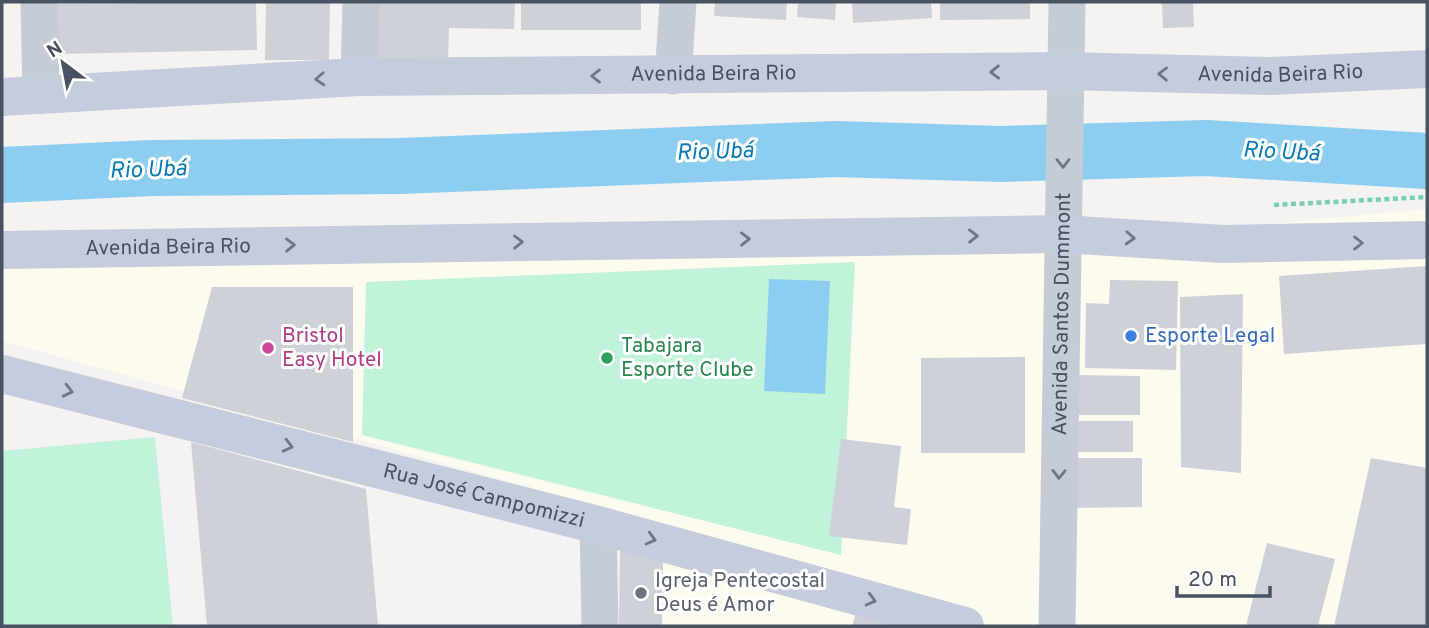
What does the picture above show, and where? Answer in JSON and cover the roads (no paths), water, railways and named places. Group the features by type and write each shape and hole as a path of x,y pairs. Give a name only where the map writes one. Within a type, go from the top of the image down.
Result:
{"main road":[{"name":"Avenida Beira Rio","path":"2,97 359,77 1063,71 1270,76 1427,69"},
{"name":"Avenida Beira Rio","path":"2,250 1063,219 1223,244 1427,240"},
{"name":"Rua José Campomizzi","path":"2,374 598,525 965,626"}],"street":[{"path":"39,2 41,95"},
{"path":"359,77 361,2"},
{"path":"673,76 678,2"},
{"name":"Avenida Santos Dummont","path":"1057,626 1063,71 1067,2"},
{"path":"598,525 600,626"}],"water":[{"path":"769,279 830,281 825,394 764,391"}],"waterway":[{"name":"Rio Ubá","path":"2,175 152,168 399,166 836,149 1001,154 1206,148 1427,161"}],"place":[{"name":"Esporte Legal","path":"1131,336"},
{"name":"Bristol Easy Hotel","path":"268,348"},
{"name":"Tabajara Esporte Clube","path":"607,358"},
{"name":"Igreja Pentecostal Deus é Amor","path":"641,593"}]}
